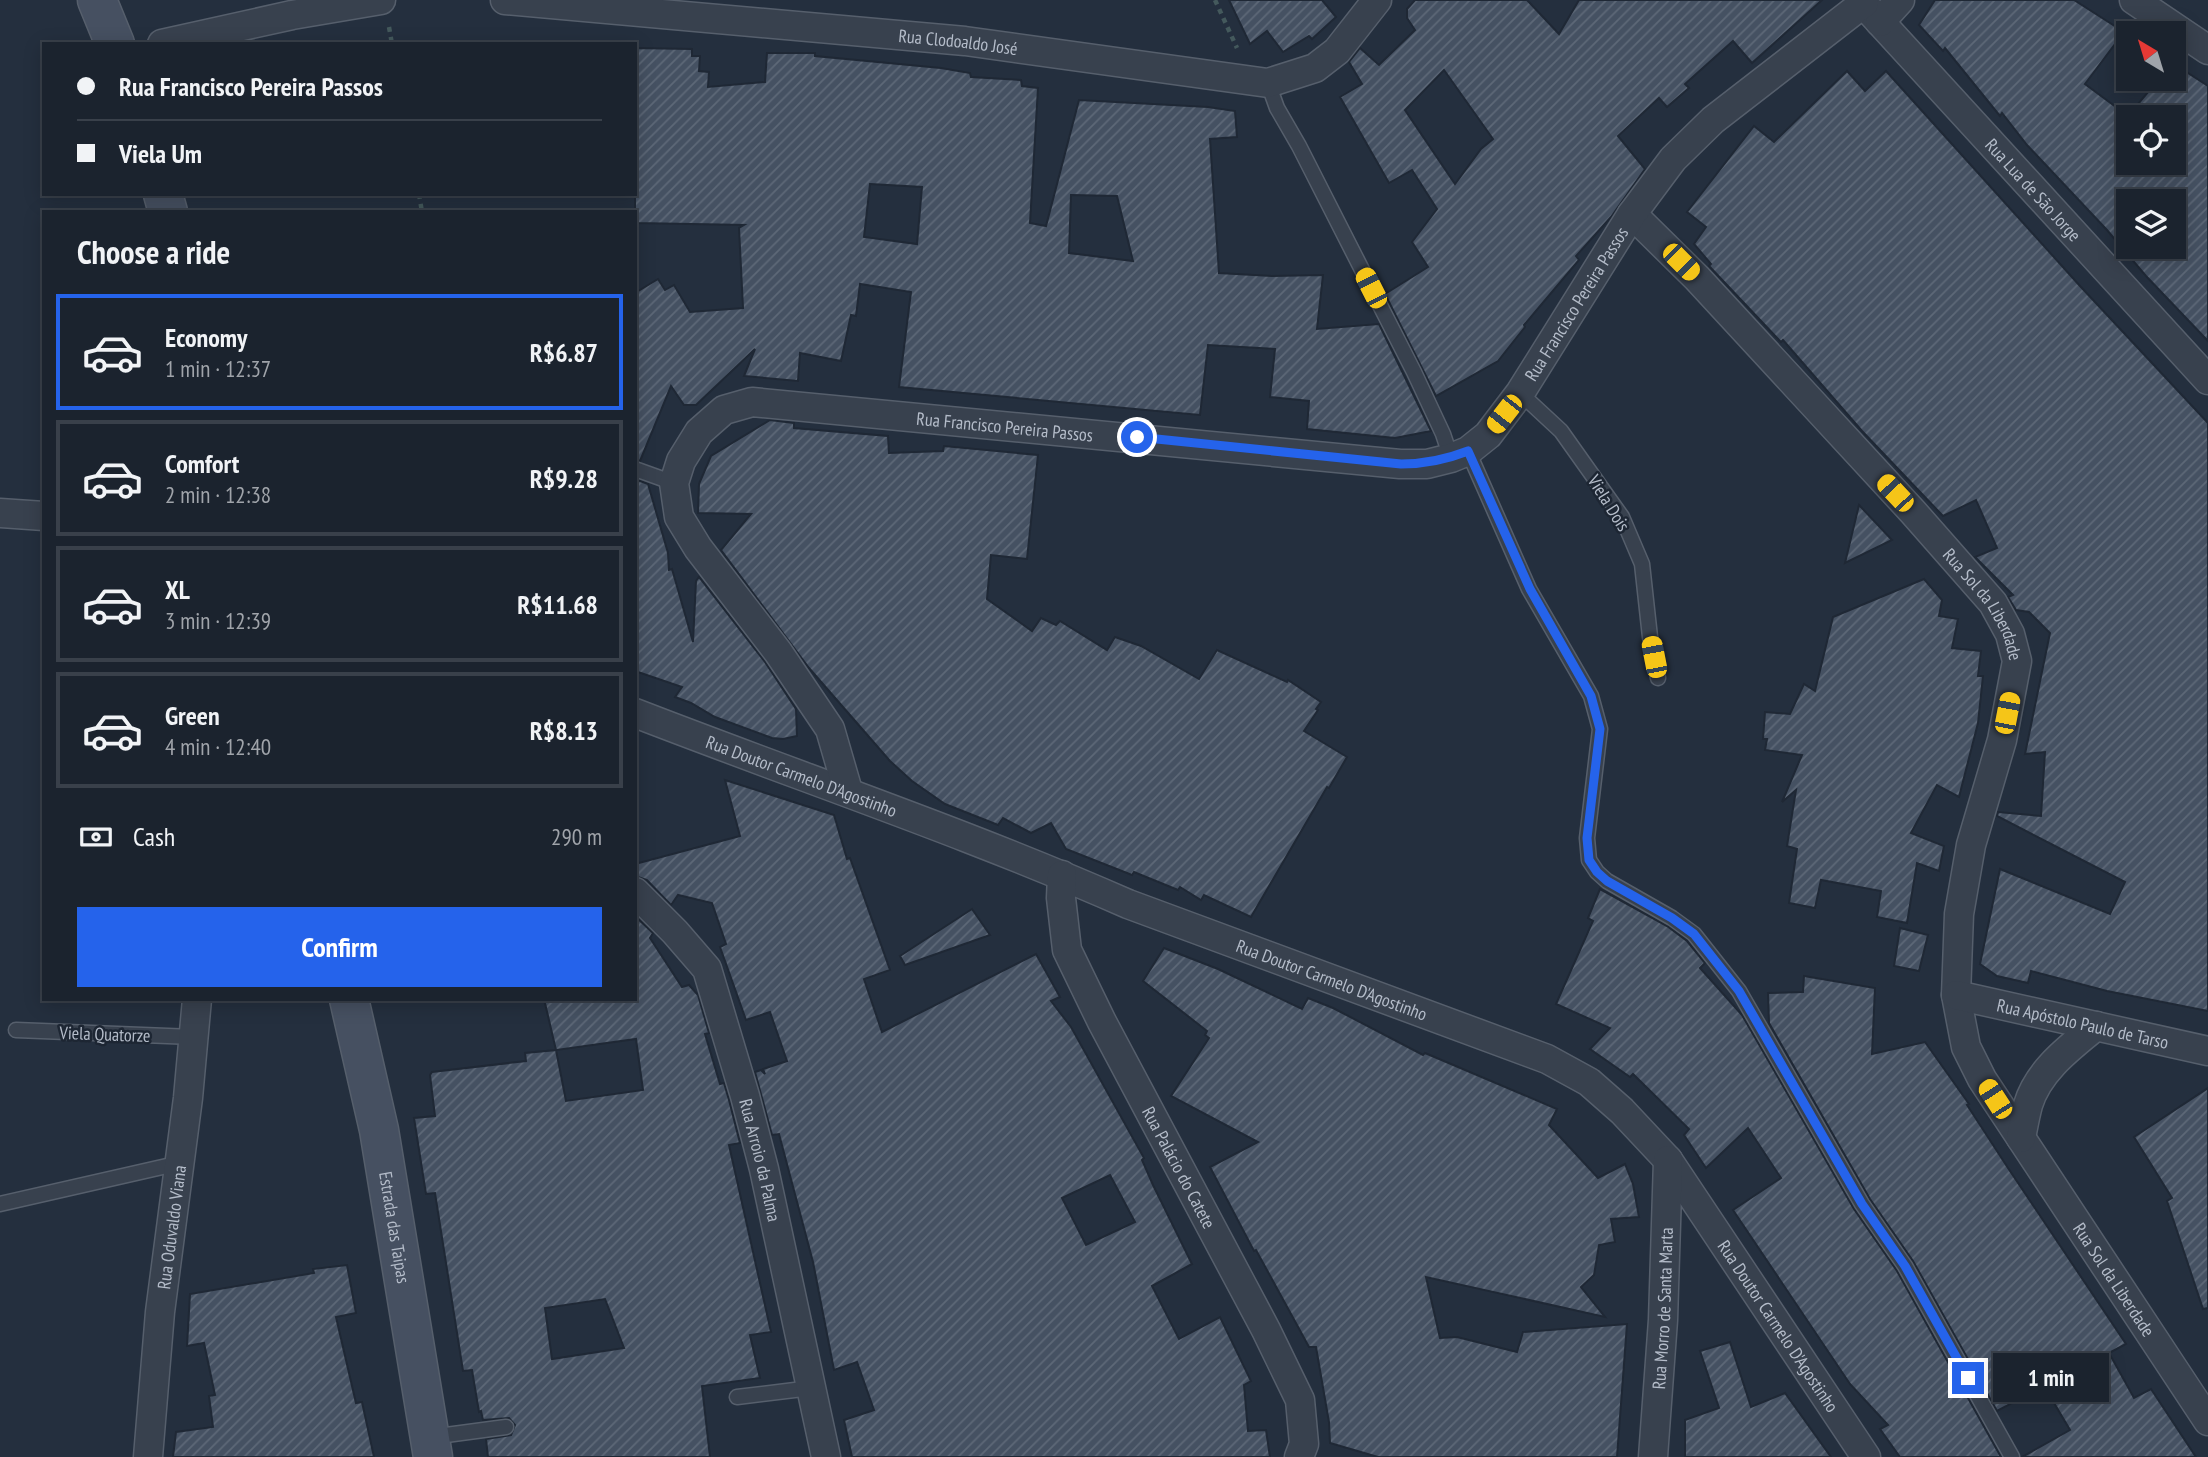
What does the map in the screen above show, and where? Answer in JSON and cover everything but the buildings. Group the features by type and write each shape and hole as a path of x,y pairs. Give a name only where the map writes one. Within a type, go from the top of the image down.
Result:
{"main road":[{"path":"97,0 115,42"},
{"name":"Estrada das Taipas","path":"349,1001 379,1130 432,1447"}],"street":[{"path":"171,42 292,15 382,0"},
{"name":"Rua Clodoaldo José","path":"505,0 965,41 1268,83 1315,68 1337,51 1377,0"},
{"name":"Rua Francisco Pereira Passos","path":"674,483 681,461 699,432 724,410 752,401 1401,464 1427,464 1460,455 1488,435 1520,393 1632,214 1673,159 1713,120 1868,9 1900,0"},
{"path":"2134,0 2208,50"},
{"name":"Rua Lua de São Jorge","path":"1868,9 2208,380"},
{"name":"Rua Sol da Liberdade","path":"1632,214 1697,278 1913,512 1993,603 2010,634 2017,661 2003,740 1971,845 1959,914 1956,995 1966,1047 1982,1079 2208,1421"},
{"path":"674,483 679,517 685,528 778,652 830,729 848,791"},
{"path":"0,513 42,516"},
{"name":"Rua Doutor Carmelo D'Agostinho","path":"637,714 848,791 1062,875 1128,904 1547,1059 1589,1082 1622,1111 1668,1160 1866,1457"},
{"name":"Rua Palácio do Catete","path":"1062,875 1067,950 1300,1400 1304,1444 1299,1457"},
{"name":"Rua Arroio da Palma","path":"637,894 707,969 764,1169 827,1457"},
{"name":"Rua Apóstolo Paulo de Tarso","path":"1956,995 2208,1051"},
{"name":"Rua Oduvaldo Viana","path":"148,1457 160,1312 180,1163 197,1001"},
{"path":"2021,1138 2028,1103 2045,1072 2096,1026"},
{"name":"Rua Morro de Santa Marta","path":"1653,1457 1663,1320 1668,1160"}],"lane":[{"path":"1268,83 1277,108 1414,372 1443,434 1460,455 1530,589 1591,696 1600,729 1587,838 1589,860 1607,881 1672,918 1694,934 1739,991 1862,1204 1905,1266 2012,1457"},
{"name":"Viela Dois","path":"1520,393 1561,431 1622,517 1642,564 1650,637 1658,678"},
{"path":"637,470 674,483"},
{"name":"Viela Quatorze","path":"16,1030 193,1037"},
{"path":"0,1204 180,1163"},
{"path":"737,1397 811,1388"},
{"path":"432,1447 506,1427"}],"path":[{"path":"1215,0 1239,53 1268,83"}],"route":[{"path":"1137,437 1401,464 1427,464 1468,451 1530,589 1591,696 1600,729 1587,838 1589,860 1607,881 1672,918 1694,934 1739,991 1862,1204 1905,1266 1968,1378"}]}
